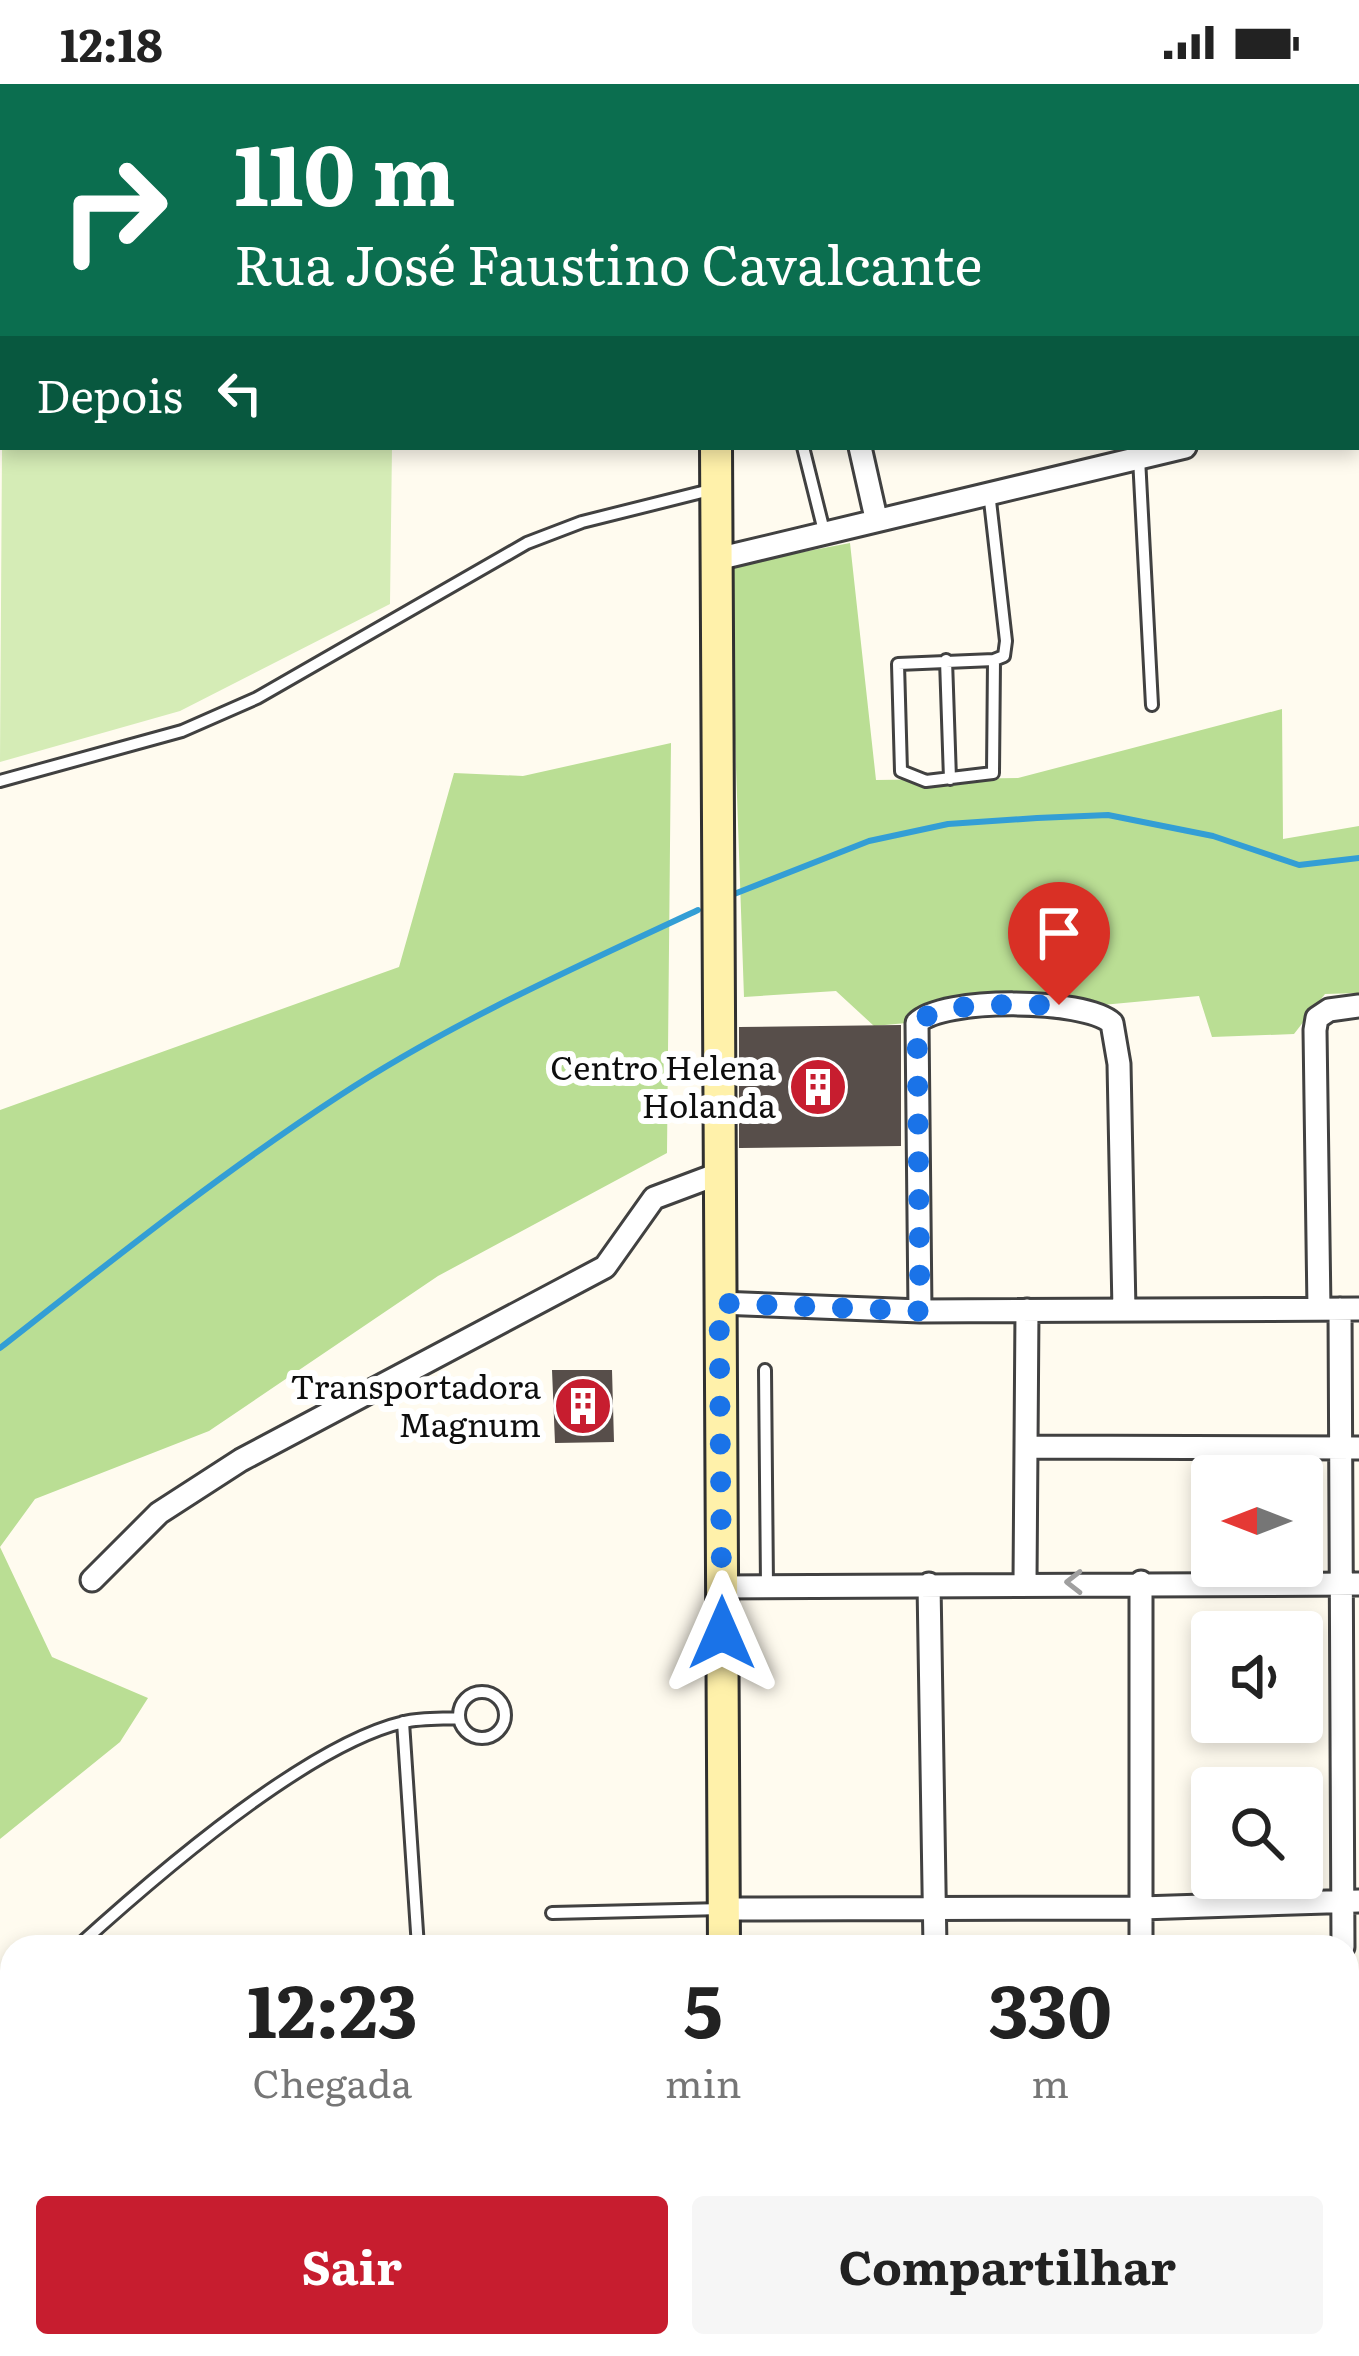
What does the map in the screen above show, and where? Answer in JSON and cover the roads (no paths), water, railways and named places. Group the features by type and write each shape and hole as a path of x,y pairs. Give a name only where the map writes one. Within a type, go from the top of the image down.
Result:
{"street":[{"path":"716,450 724,1935"},
{"path":"861,450 876,518"},
{"path":"713,560 1173,450"},
{"path":"920,1311 915,1079 920,1018 991,1006 1059,1005 1106,1017 1112,1023 1119,1064 1124,1310"},
{"path":"1344,1935 1351,1901 1350,1448 1315,1030 1317,1018 1329,1010 1359,1006"},
{"path":"92,1580 159,1513 242,1460 605,1267 654,1198 718,1174"},
{"path":"719,1303 920,1311 1339,1309"},
{"path":"1025,1582 1027,1310"},
{"path":"1027,1447 1350,1448"},
{"path":"1141,1582 1141,1935"},
{"path":"929,1583 934,1935"},
{"path":"721,1586 1351,1584"},
{"path":"724,1909 1141,1908 1351,1901"}],"lane":[{"path":"804,450 824,531"},
{"path":"1139,458 1152,705"},
{"path":"0,781 182,731 257,698 526,543 582,522 713,489"},
{"path":"989,492 1004,656 898,664 897,762 909,776 950,779 993,773 994,660"},
{"path":"946,660 950,779"},
{"path":"765,1370 767,1586"},
{"path":"488,1691 504,1706 502,1727 494,1736 472,1736 459,1718 466,1697 476,1692 488,1691"},
{"path":"92,1935 244,1810 335,1753 403,1722 459,1718"},
{"path":"403,1722 417,1935"},
{"path":"552,1913 724,1909"}],"waterway":[{"path":"729,896 869,841 948,824 1037,818 1108,815 1213,836 1299,865 1359,858"},
{"path":"0,1348 209,1187 382,1069 515,997 698,910"}],"place":[{"name":"Centro Helena Holanda","path":"818,1087"},
{"name":"Transportadora Magnum","path":"583,1406"}]}
